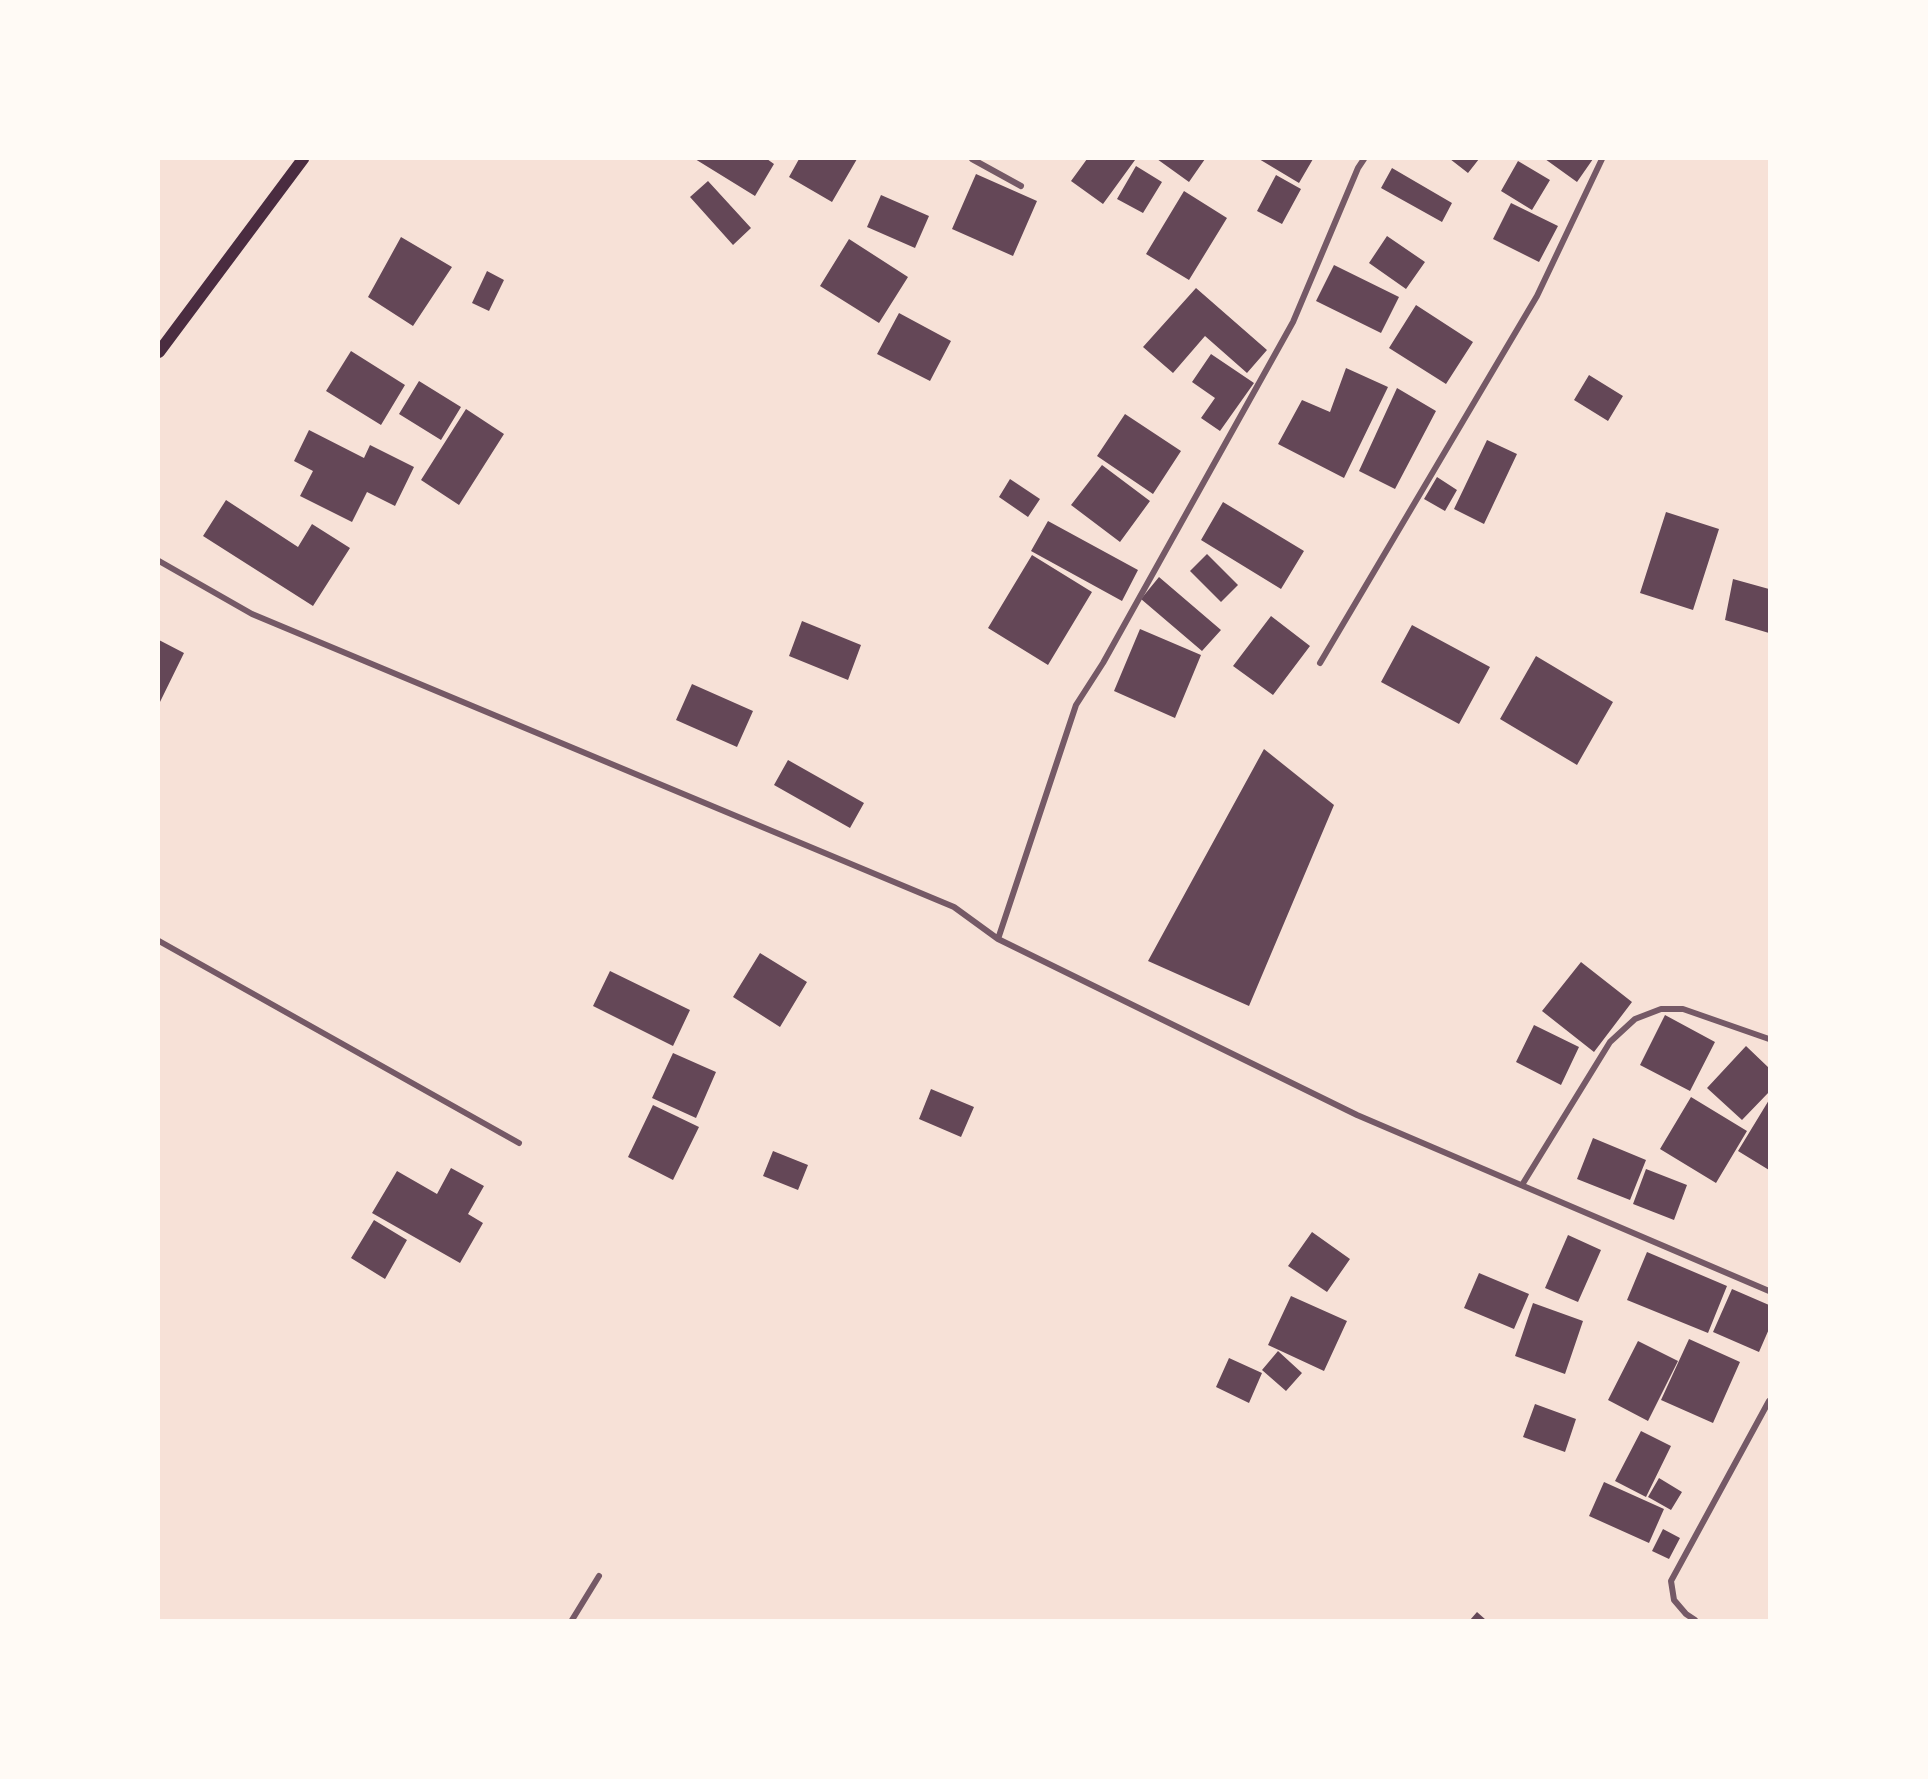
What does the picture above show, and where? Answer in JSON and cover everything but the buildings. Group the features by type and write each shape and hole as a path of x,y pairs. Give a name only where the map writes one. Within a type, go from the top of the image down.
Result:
{"main road":[{"path":"159,352 303,159"}],"street":[{"path":"972,159 1021,186"},
{"path":"998,939 1076,705 1103,663 1293,322 1358,168 1364,159"},
{"path":"1320,663 1537,296 1602,159"},
{"path":"159,561 252,614 954,908 998,939 1357,1115 1769,1291"},
{"path":"159,941 519,1143"},
{"path":"1522,1185 1610,1042 1635,1019 1661,1009 1683,1009 1769,1038"},
{"path":"1695,1620 1686,1614 1674,1600 1671,1581 1769,1401"},
{"path":"572,1620 599,1576"}]}
